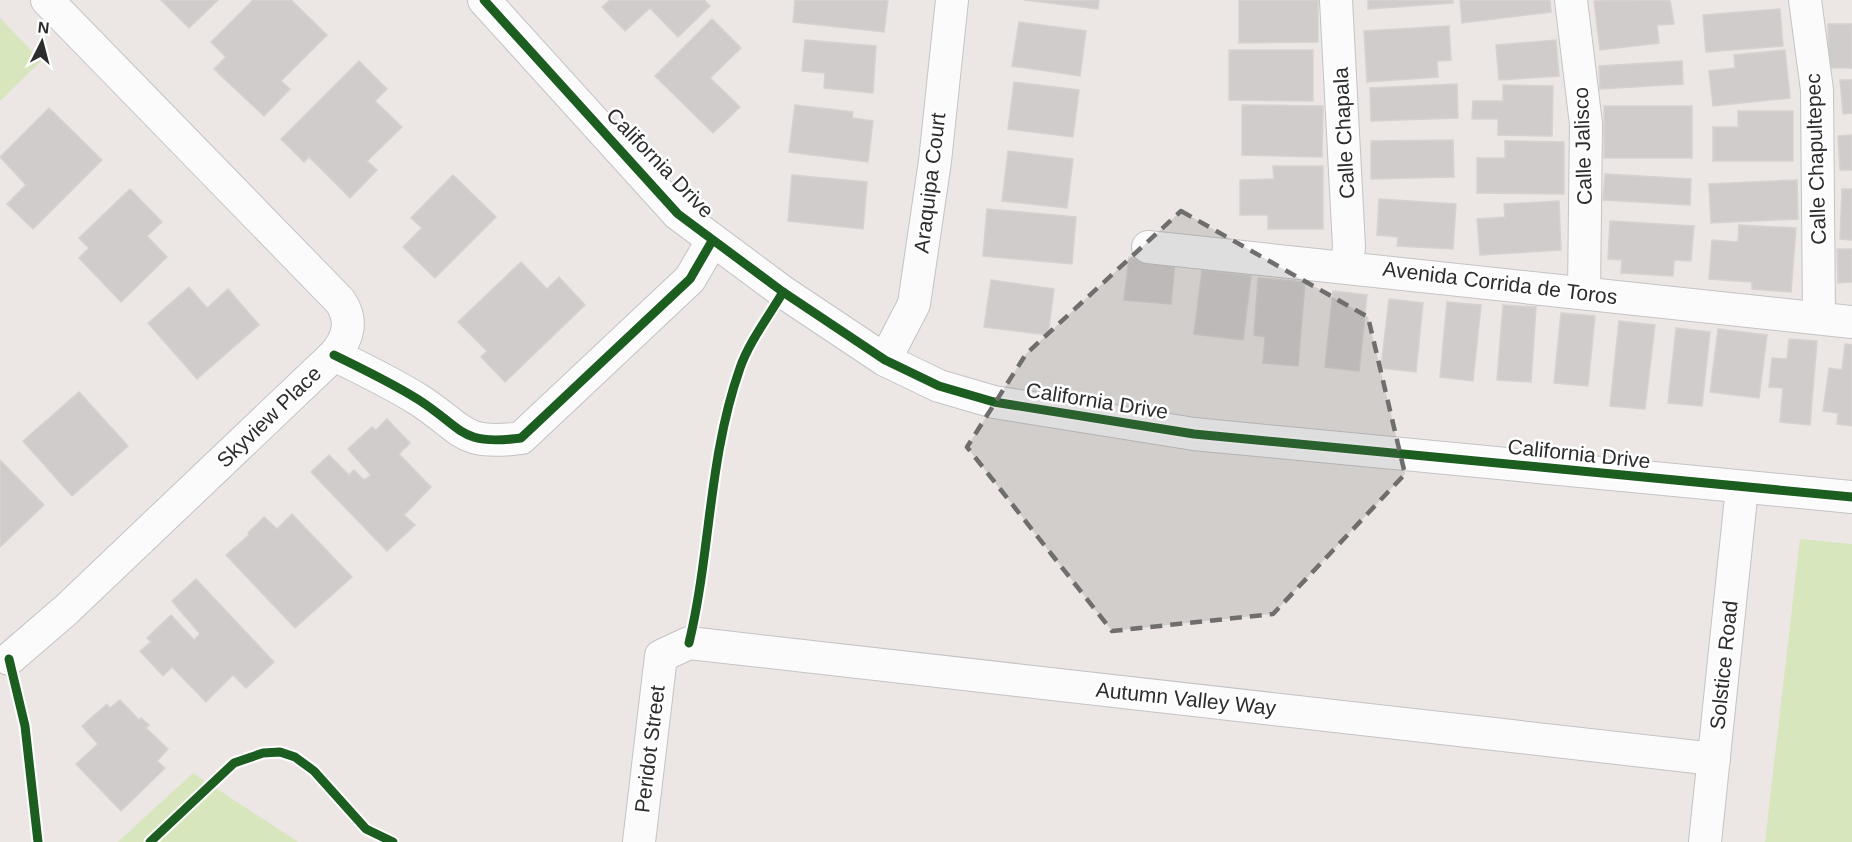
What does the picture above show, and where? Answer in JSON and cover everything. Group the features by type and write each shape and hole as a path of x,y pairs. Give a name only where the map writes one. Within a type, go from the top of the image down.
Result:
{"street":[{"name":"Skyview Place","path":"9,659 75,602 334,354 343,345 349,328 348,318 340,301 47,0"},
{"name":"California Drive","path":"484,0 678,214 712,242 885,360 939,386 972,396 1080,418 1194,434 1852,497"},
{"name":"Araquipa Court","path":"885,360 915,304 952,0"},
{"name":"Calle Chapala","path":"1336,0 1349,246 1347,266"},
{"name":"Calle Jalisco","path":"1571,0 1586,124 1584,293"},
{"name":"Calle Chapultepec","path":"1805,0 1816,90 1819,318"},
{"path":"334,354 421,401 460,433 480,440 497,441 522,438 690,279 712,242"},
{"name":"Avenida Corrida de Toros","path":"1148,246 1852,322"},
{"name":"Solstice Road","path":"1705,842 1742,488"},
{"name":"Autumn Valley Way","path":"661,656 689,644 1714,759"},
{"name":"Peridot Street","path":"639,842 661,656"}],"highlighted area":[{"path":"1181,211 1368,317 1405,474 1273,614 1112,631 967,447 1026,354"}],"green space":[{"path":"0,18 41,61 0,101"},
{"path":"1800,539 1852,544 1852,842 1765,842"},
{"path":"193,773 298,842 118,842"}],"building":[{"path":"161,0 218,0 189,28"},
{"path":"253,0 291,0 327,35 281,81 290,89 264,116 214,69 226,57 211,42"},
{"path":"610,0 704,0 710,6 678,37 650,8 625,31 602,7"},
{"path":"795,0 888,0 884,32 793,22"},
{"path":"1024,0 1099,0 1098,9"},
{"path":"1239,0 1318,0 1318,42 1239,43"},
{"path":"1368,0 1453,0 1453,3 1368,9"},
{"path":"1460,0 1550,0 1551,12 1462,23"},
{"path":"1670,0 1674,24 1657,25 1659,43 1600,50 1594,1"},
{"path":"1780,9 1783,46 1706,52 1703,15"},
{"path":"712,19 741,48 710,78 740,107 713,133 655,76"},
{"path":"1019,22 1086,31 1080,76 1012,66"},
{"path":"1828,24 1852,24 1852,68 1829,68"},
{"path":"1449,26 1451,60 1437,61 1438,77 1367,82 1364,31"},
{"path":"805,40 876,46 873,93 824,88 825,73 802,71"},
{"path":"1556,40 1559,76 1499,80 1496,45"},
{"path":"1229,50 1313,50 1313,101 1229,100"},
{"path":"1785,50 1790,98 1713,106 1709,71 1735,68 1734,55"},
{"path":"359,61 387,89 375,101 402,127 367,161 377,170 350,198 309,157 304,162 281,139"},
{"path":"1682,61 1683,84 1600,89 1599,66"},
{"path":"1840,80 1852,80 1852,113 1843,114"},
{"path":"1014,82 1079,90 1073,137 1008,129"},
{"path":"1457,84 1458,118 1371,121 1370,88"},
{"path":"1503,85 1553,86 1552,136 1498,135 1498,119 1472,119 1473,101 1503,101"},
{"path":"795,105 853,112 852,118 873,121 868,162 789,152"},
{"path":"1242,105 1323,106 1322,157 1242,155"},
{"path":"1604,106 1692,106 1692,158 1604,158"},
{"path":"49,108 102,160 33,229 7,204 26,185 0,157"},
{"path":"1738,111 1793,111 1793,161 1713,161 1713,127 1738,127"},
{"path":"1852,135 1852,170 1840,170 1838,136"},
{"path":"1453,140 1454,177 1371,179 1371,141"},
{"path":"1505,141 1564,142 1564,194 1477,193 1477,158 1505,158"},
{"path":"1008,151 1073,159 1067,208 1002,201"},
{"path":"1273,166 1323,166 1323,229 1268,229 1268,215 1240,215 1240,180 1274,179"},
{"path":"1605,174 1691,179 1690,205 1603,200"},
{"path":"453,175 496,217 435,278 403,247 422,228 411,218"},
{"path":"792,175 867,182 863,229 788,221"},
{"path":"1797,180 1798,219 1711,223 1709,184"},
{"path":"130,189 162,222 147,236 167,257 121,302 79,258 89,248 79,238"},
{"path":"1842,189 1852,189 1852,240 1840,239"},
{"path":"1379,199 1456,204 1453,249 1397,246 1398,237 1377,235"},
{"path":"1559,201 1561,250 1480,255 1477,219 1505,217 1504,204"},
{"path":"987,209 1076,217 1072,264 983,256"},
{"path":"1610,221 1694,226 1691,261 1674,260 1673,276 1621,273 1622,260 1608,259"},
{"path":"1739,225 1796,228 1791,292 1752,289 1752,282 1709,279 1712,240 1738,242"},
{"path":"1837,249 1852,249 1852,282 1838,283"},
{"path":"1129,257 1175,262 1171,304 1124,300"},
{"path":"521,262 547,289 559,277 585,305 505,382 481,357 487,351 458,322"},
{"path":"1202,270 1251,276 1243,340 1194,334"},
{"path":"1258,278 1305,282 1298,366 1263,363 1265,337 1254,335"},
{"path":"991,280 1054,289 1048,335 984,327"},
{"path":"189,287 207,308 228,289 259,325 197,379 148,323"},
{"path":"1333,291 1367,295 1359,371 1325,367"},
{"path":"1389,299 1423,303 1416,372 1381,368"},
{"path":"1447,302 1481,305 1473,381 1440,377"},
{"path":"1503,305 1536,307 1531,382 1497,380"},
{"path":"1561,313 1595,316 1588,386 1554,383"},
{"path":"1619,321 1655,325 1645,409 1610,406"},
{"path":"1676,328 1710,332 1702,406 1668,403"},
{"path":"1718,329 1767,335 1759,398 1710,392"},
{"path":"1789,339 1817,341 1810,425 1780,422 1783,388 1769,387 1772,358 1787,359"},
{"path":"1845,344 1852,345 1852,426 1837,424 1838,413 1823,411 1829,368 1842,370"},
{"path":"79,392 128,446 72,496 23,441"},
{"path":"387,419 410,443 399,454 431,487 404,515 415,525 387,551 311,472 329,455 349,475 354,470 364,480 371,475 348,449 372,427 376,430"},
{"path":"0,460 44,505 0,547"},
{"path":"292,514 352,577 295,628 226,555 249,535 248,533 264,517 277,529"},
{"path":"196,579 274,662 246,688 233,675 206,702 172,667 163,676 140,651 151,642 147,638 171,615 194,640 200,634 172,601"},
{"path":"120,700 139,720 141,718 149,725 146,728 168,749 157,761 165,768 121,811 76,764 98,744 82,726 107,704 110,708"}],"cycle path":[{"path":"484,0 678,214 783,292 885,360 939,386 994,402 1194,434 1852,497"},
{"path":"334,355 409,394 464,433 486,440 521,438 690,279 712,241"},
{"path":"689,643 702,574 716,471 730,402 740,368 749,349 783,292"},
{"path":"9,659 25,726 38,842"},
{"path":"150,842 234,763 263,753 280,752 295,757 314,771 366,829 393,842"}]}
